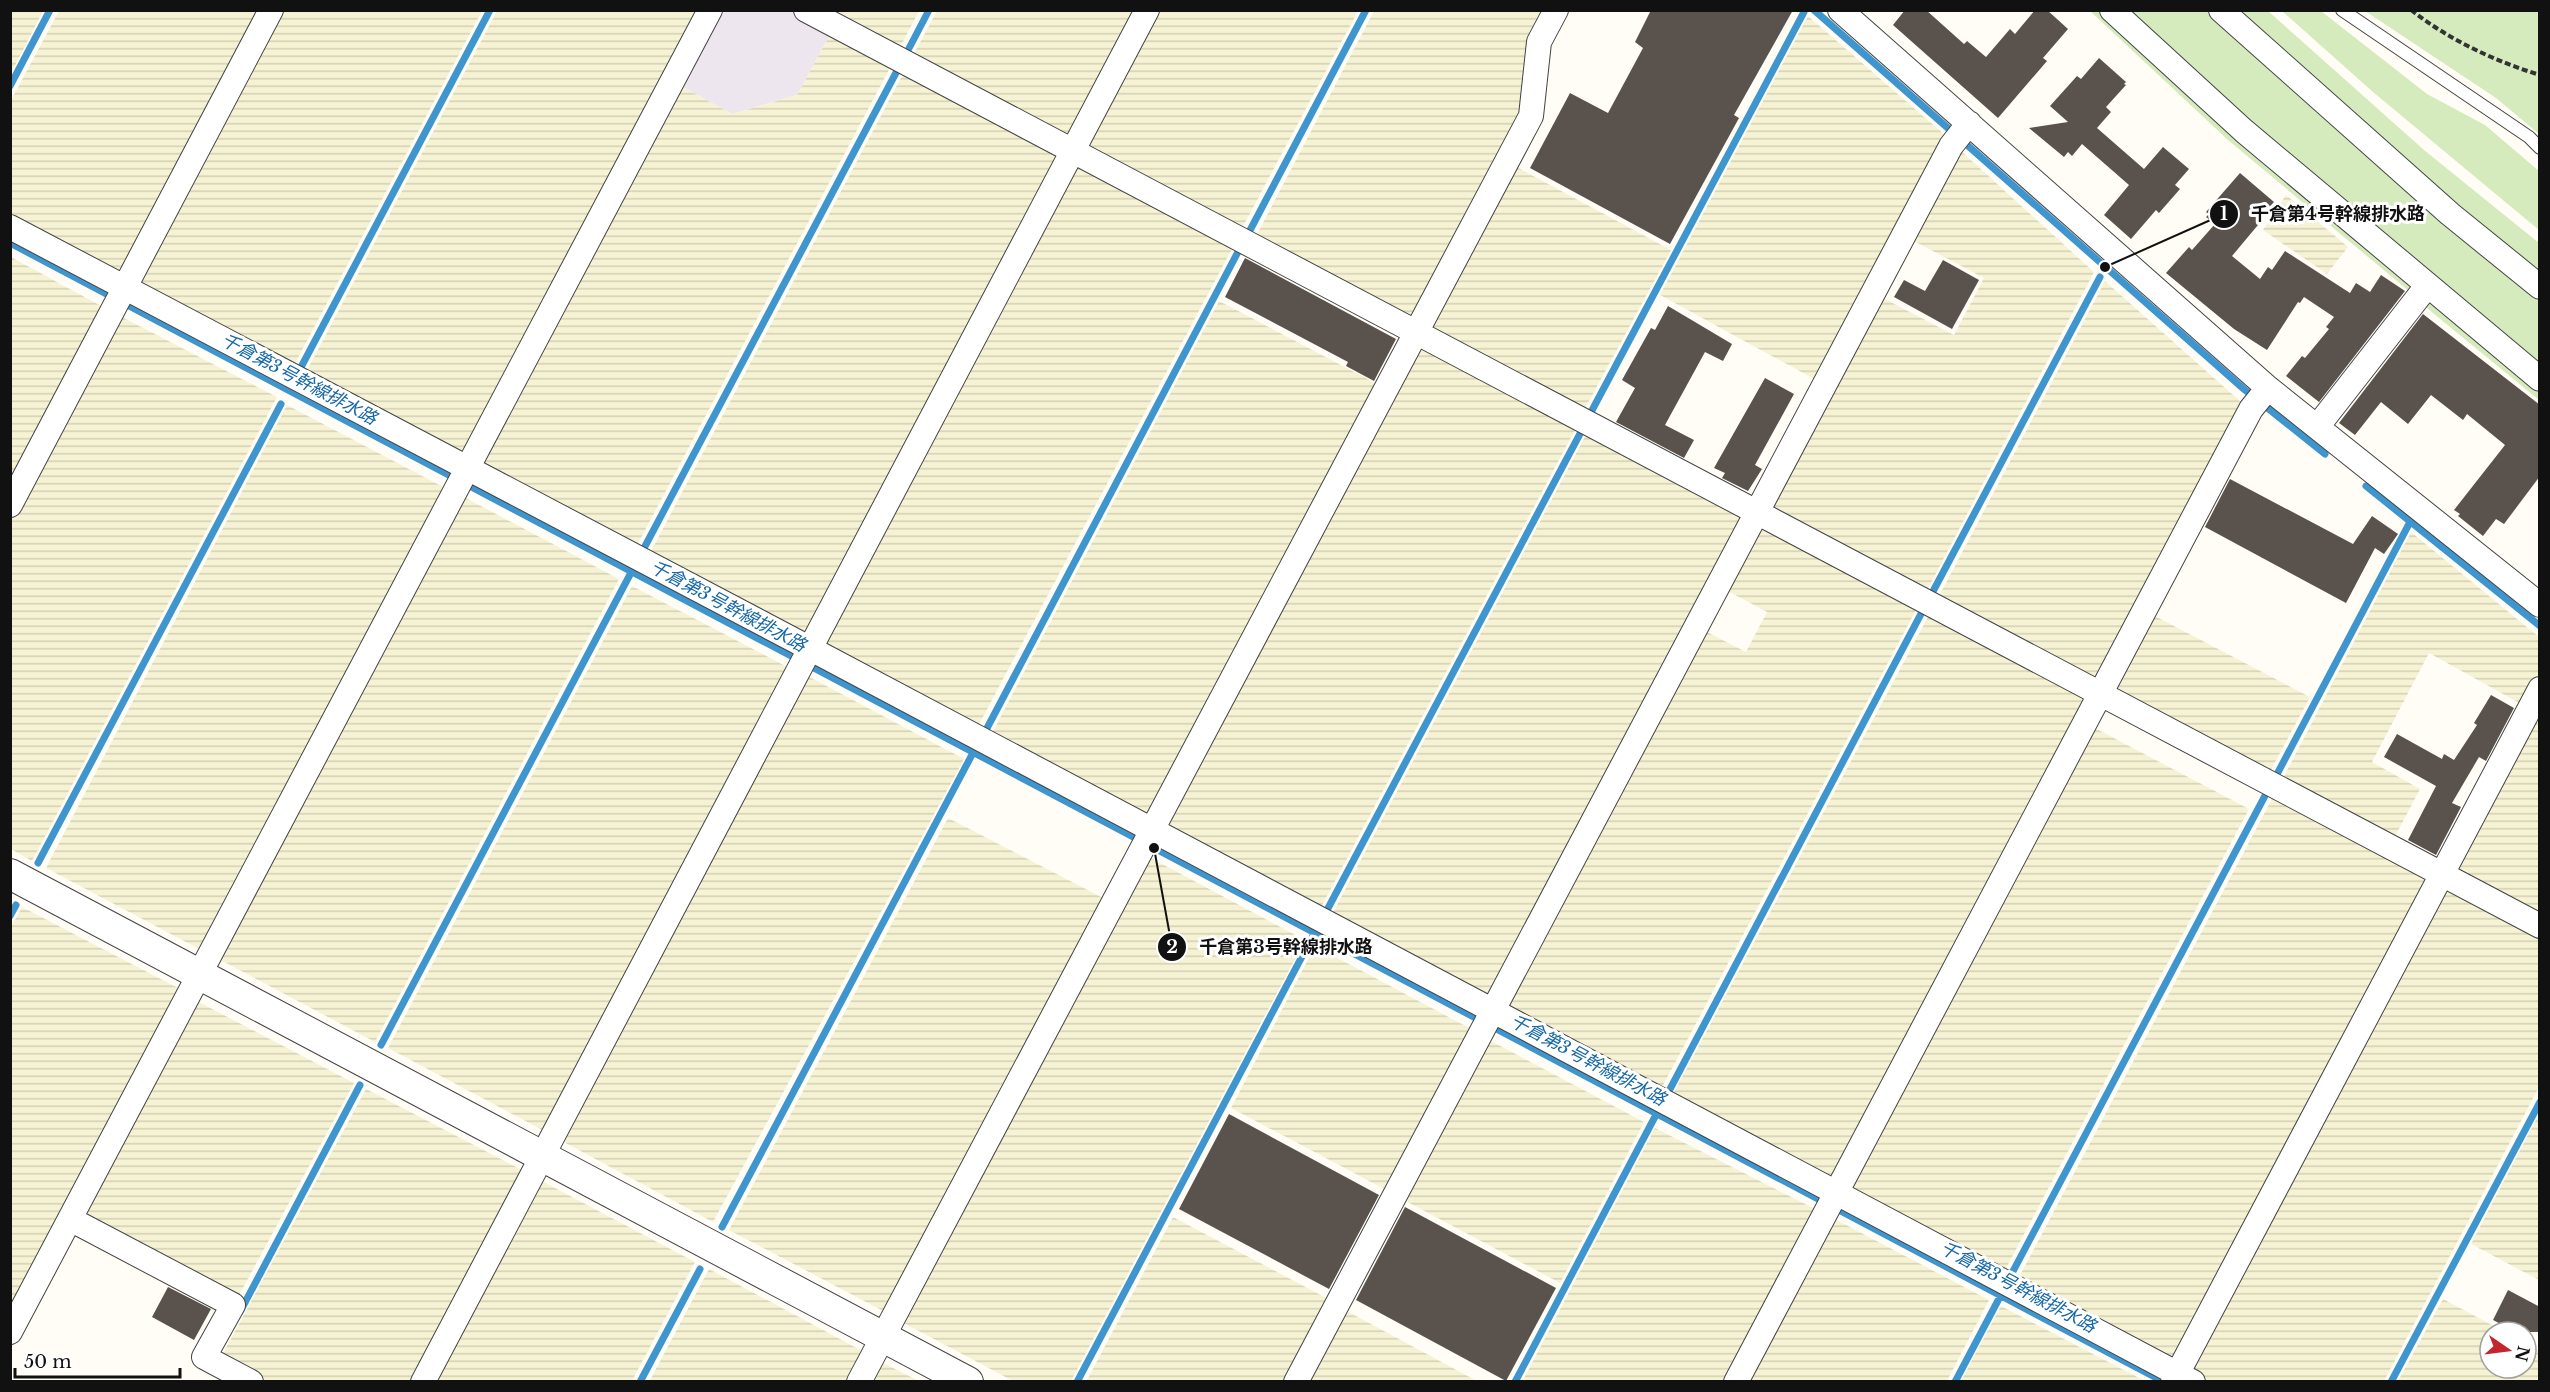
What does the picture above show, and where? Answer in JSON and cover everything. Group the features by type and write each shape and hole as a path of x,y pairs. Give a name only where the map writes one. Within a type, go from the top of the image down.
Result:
{"street":[{"path":"10,506 271,10"},
{"path":"10,1332 710,10"},
{"path":"806,10 2540,926"},
{"path":"423,1382 1147,10"},
{"path":"859,1382 1414,332 1531,116 1539,42 1556,10"},
{"path":"1840,10 1961,133 2261,397 2317,427 2540,605"},
{"path":"2112,10 2244,131 2540,379"},
{"path":"2221,10 2442,207 2540,286"},
{"path":"1296,1382 1756,513 1961,133"},
{"path":"10,227 121,297 1831,1200 2179,1379 2540,689"},
{"path":"2317,427 2427,286"},
{"path":"1736,1382 2099,693 2261,397"},
{"path":"10,874 968,1382"},
{"path":"70,1219 233,1305 204,1357 251,1382"}],"lane":[{"path":"2342,10 2520,131 2540,148"}],"path":[{"path":"2411,10 2424,21 2478,51 2540,75"}],"shaded area":[{"path":"10,11 43,11 11,73"},
{"path":"59,11 260,11 120,275 11,219 10,102"},
{"path":"278,11 482,11 292,369 136,280"},
{"path":"497,11 698,11 464,454 304,376"},
{"path":"720,11 794,11 832,31 797,95 732,114 679,85"},
{"path":"816,11 919,11 897,53"},
{"path":"937,11 1140,11 1073,138 911,59"},
{"path":"1154,11 1358,11 1240,232 1084,152"},
{"path":"1374,11 1546,11 1521,112 1415,315 1405,321 1254,240"},
{"path":"1808,16 1946,136 1816,380 1660,295"},
{"path":"832,31 892,64 634,551 478,460 679,85 732,114 797,95"},
{"path":"904,72 1059,153 809,633 800,638 649,555"},
{"path":"1961,151 2094,272 1924,596 1766,510 1881,297 1954,335 1984,278 1912,240"},
{"path":"1074,163 1234,245 976,730 821,649"},
{"path":"1511,164 1671,250 1582,414 1427,333"},
{"path":"2286,195 2348,247 2327,274 2263,230"},
{"path":"11,257 103,307 11,484"},
{"path":"2105,281 2241,402 2098,674 2087,680 1936,602"},
{"path":"1219,301 1379,385 1145,820 990,737"},
{"path":"120,316 277,397 32,861 11,849 10,523"},
{"path":"1418,341 1577,426 1319,911 1167,830 1164,822"},
{"path":"287,405 445,488 201,950 46,868"},
{"path":"1588,431 1744,514 1488,999 1330,918"},
{"path":"460,495 619,579 375,1042 215,957"},
{"path":"1763,525 1917,608 1660,1091 1508,1007 1705,631 1746,652 1767,612 1724,589"},
{"path":"2411,532 2539,637 2539,673 2523,705 2429,653 2372,762 2420,789 2391,844 2280,784"},
{"path":"632,586 793,670 548,1133 388,1048"},
{"path":"2151,614 2310,697 2267,777 2112,696"},
{"path":"1929,615 2085,699 1833,1179 1671,1098"},
{"path":"802,673 964,759 713,1222 560,1140"},
{"path":"2539,708 2539,921 2454,868"},
{"path":"2091,726 2249,809 2003,1274 1849,1192"},
{"path":"2273,797 2426,873 2428,882 2178,1355 2167,1360 2017,1281"},
{"path":"948,818 1107,900 887,1313 729,1230"},
{"path":"1149,857 1305,940 1071,1381 1013,1381 900,1321"},
{"path":"2451,888 2539,936 2539,1087 2384,1381 2206,1381 2190,1373 2440,890"},
{"path":"22,907 180,989 11,1313 10,929"},
{"path":"1315,946 1475,1031 1390,1192 1231,1108"},
{"path":"195,1000 354,1083 237,1299 80,1215"},
{"path":"1487,1039 1644,1122 1560,1283 1402,1199"},
{"path":"366,1089 524,1171 416,1381 262,1381 220,1359"},
{"path":"2539,1114 2539,1280 2471,1244"},
{"path":"1655,1128 1817,1210 1727,1381 1522,1382"},
{"path":"538,1179 695,1262 632,1381 430,1382"},
{"path":"1173,1217 1332,1301 1289,1381 1086,1382"},
{"path":"1831,1217 1989,1300 1947,1381 1743,1382"},
{"path":"709,1269 866,1353 851,1381 649,1382"},
{"path":"2443,1299 2482,1320 2478,1320 2478,1380 2538,1380 2539,1350 2539,1381 2398,1381"},
{"path":"2001,1306 2145,1381 1961,1381"},
{"path":"1343,1309 1477,1381 1305,1382"},
{"path":"879,1361 919,1381 868,1382"}],"green space":[{"path":"2090,11 2105,11 2413,281 2410,292 2228,140"},
{"path":"2123,11 2207,11 2325,117 2539,297 2539,369 2448,295"},
{"path":"2236,11 2268,11 2424,150 2539,243 2539,272 2337,102"},
{"path":"2282,11 2321,11 2427,94 2485,125 2539,171 2539,230 2373,92"},
{"path":"2365,11 2539,11 2539,134 2496,98"},
{"path":"2426,300 2539,386 2539,400 2422,304"}],"building":[{"path":"1651,10 1793,10 1734,115 1739,118 1670,244 1530,168 1570,93 1608,113 1643,48 1635,42"},
{"path":"1905,10 1926,10 1964,44 1967,41 1986,57 2010,29 2015,34 2035,10 2047,10 2068,29 2043,58 2047,61 1998,118 1893,25"},
{"path":"2099,58 2126,82 2124,84 2126,85 2106,107 2111,112 2097,128 2144,169 2163,147 2189,169 2175,185 2180,189 2159,213 2156,210 2131,239 2104,215 2129,185 2082,144 2072,156 2068,152 2064,157 2029,128 2068,122 2050,106 2077,76 2081,79"},
{"path":"2240,173 2274,202 2260,217 2263,219 2232,256 2260,279 2268,267 2272,270 2285,251 2350,293 2356,283 2370,292 2381,275 2405,291 2319,402 2286,376 2302,356 2305,358 2329,329 2326,327 2334,317 2304,297 2300,303 2298,302 2267,350 2234,329 2166,273 2189,247 2192,250 2215,224 2206,217 2209,214 2206,212"},
{"path":"1245,258 1396,339 1374,381 1346,366 1348,362 1225,297"},
{"path":"1943,260 1979,280 1952,329 1894,297 1904,280 1925,291"},
{"path":"1668,306 1732,344 1723,361 1705,352 1665,425 1694,440 1684,458 1616,422 1635,388 1622,380 1651,328 1655,330"},
{"path":"2423,314 2540,405 2540,476 2504,524 2496,519 2483,536 2454,510 2505,445 2467,414 2463,420 2431,395 2408,424 2381,402 2355,435 2339,423"},
{"path":"1765,378 1794,394 1755,465 1762,469 1748,491 1722,478 1725,473 1714,468"},
{"path":"2230,479 2353,544 2372,516 2398,534 2384,554 2375,548 2346,603 2205,527"},
{"path":"2491,695 2514,708 2486,761 2479,757 2452,803 2461,807 2436,855 2408,840 2436,786 2384,757 2397,734 2442,759 2444,754 2454,760 2477,725 2474,723"},
{"path":"1229,1114 1379,1195 1329,1289 1179,1209"},
{"path":"1405,1207 1556,1288 1506,1381 1356,1300"},
{"path":"168,1287 211,1309 194,1340 152,1317"},
{"path":"2508,1290 2540,1307 2540,1332 2538,1332 2538,1320 2493,1320"}],"waterway":[{"path":"10,86 50,10"},
{"path":"299,371 490,10"},
{"path":"905,56 929,10"},
{"path":"1247,236 1366,10"},
{"path":"1814,10 2245,390 2325,454"},
{"path":"1589,416 1804,12"},
{"path":"643,550 898,69"},
{"name":"千倉第3号幹線排水路","path":"10,243 2164,1382"},
{"path":"985,732 1239,250"},
{"path":"1930,597 2100,277"},
{"path":"38,863 281,404"},
{"path":"1326,912 1582,430"},
{"path":"2366,486 2540,626"},
{"path":"2275,778 2410,522"},
{"path":"381,1045 634,567"},
{"path":"1669,1091 1922,612"},
{"path":"722,1227 975,749"},
{"path":"2011,1275 2267,792"},
{"path":"10,916 16,905"},
{"path":"1077,1382 1316,930"},
{"path":"241,1310 360,1085"},
{"path":"2391,1382 2540,1102"},
{"path":"1515,1382 1658,1111"},
{"path":"640,1382 700,1269"},
{"path":"1955,1382 2003,1291"}],"place":[{"name":"千倉第4号幹線排水路","path":"2105,267"},
{"name":"千倉第3号幹線排水路","path":"1154,848"}]}
